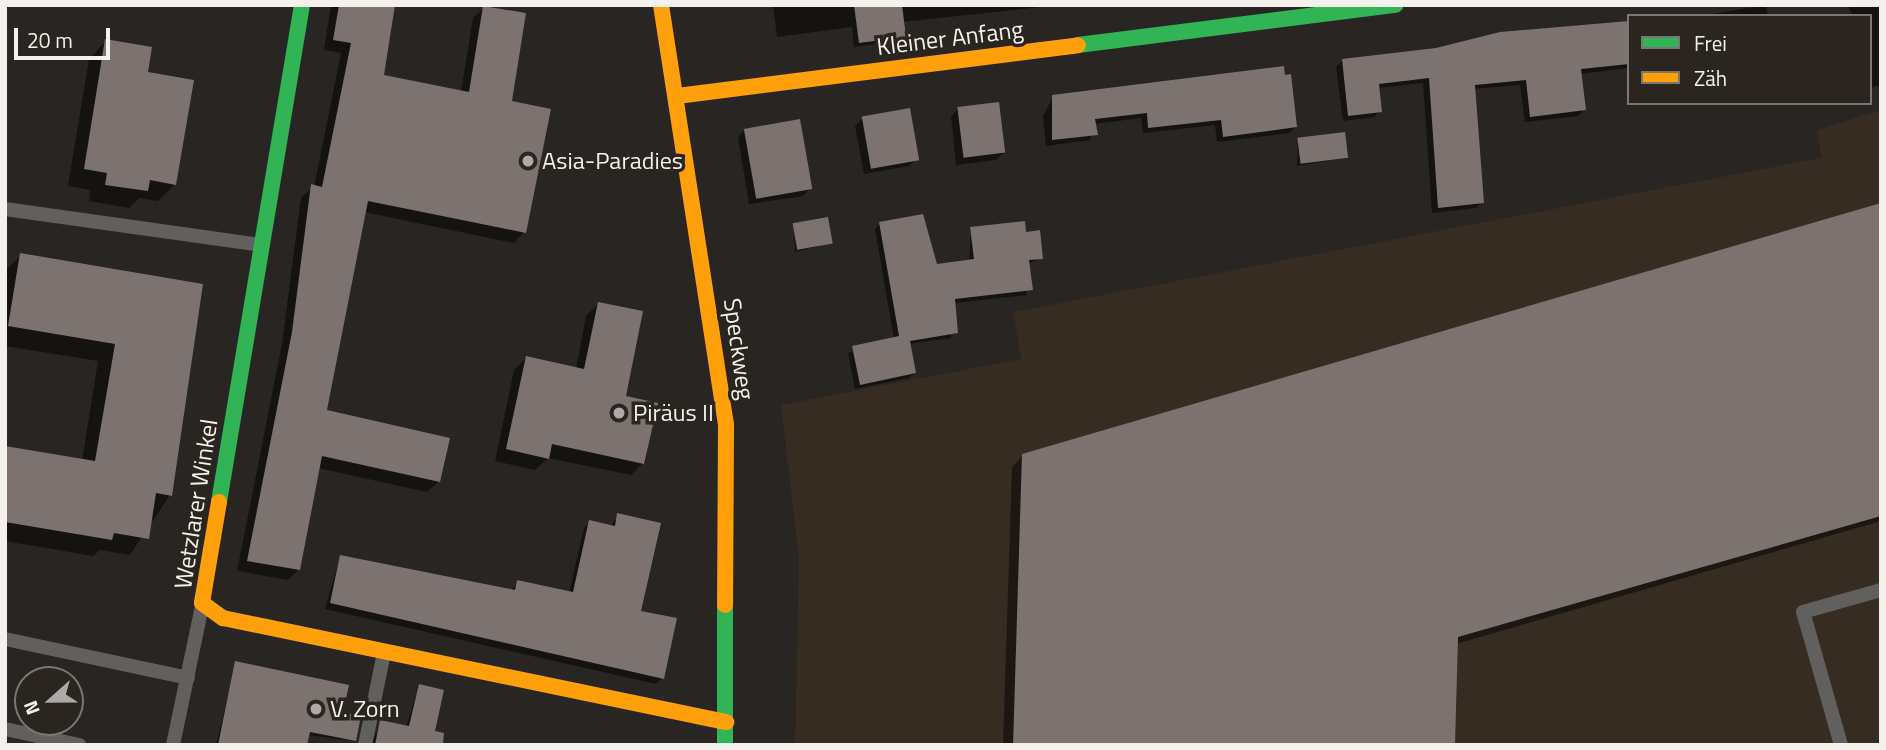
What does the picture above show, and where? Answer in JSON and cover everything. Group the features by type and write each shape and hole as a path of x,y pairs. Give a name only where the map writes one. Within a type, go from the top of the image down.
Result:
{"street":[{"name":"Wetzlarer Winkel","path":"302,5 202,604 223,618 726,722"},
{"name":"Speckweg","path":"661,5 726,425 725,745"},
{"name":"Kleiner Anfang","path":"677,96 1395,5"}],"lane":[{"path":"5,209 263,245"},
{"path":"1841,745 1803,612 1881,590"},
{"path":"173,745 202,604"},
{"path":"5,639 188,678"},
{"path":"365,745 384,653"},
{"path":"5,729 79,745"}],"shaded area":[{"path":"1881,110 1881,745 795,745 799,559 781,405 1021,359 1013,312 1821,158 1817,130"}],"building":[{"path":"339,5 395,5 384,75 469,92 483,6 526,13 512,101 551,109 526,233 368,201 327,410 450,438 440,482 322,456 300,570 247,561 292,332 311,184 322,187 351,43 333,40"},
{"path":"854,5 902,5 906,37 859,43"},
{"path":"1627,21 1627,64 1581,69 1586,110 1530,117 1526,80 1475,85 1484,203 1438,208 1429,78 1379,84 1382,112 1348,116 1342,59 1436,48 1500,32"},
{"path":"105,39 152,47 148,72 194,80 176,185 150,180 148,191 105,185 107,173 84,169"},
{"path":"1284,66 1285,75 1291,74 1297,127 1223,137 1221,120 1148,128 1147,113 1095,119 1098,135 1052,140 1052,95"},
{"path":"999,102 1005,153 964,158 957,107"},
{"path":"910,108 919,160 871,169 862,117"},
{"path":"800,119 812,189 756,199 744,129"},
{"path":"1345,132 1348,158 1301,164 1297,138"},
{"path":"1881,203 1881,516 1458,637 1455,745 1013,745 1022,454"},
{"path":"923,214 937,264 974,259 970,227 1025,221 1026,232 1040,230 1043,259 1029,260 1033,290 955,299 958,333 910,341 916,373 860,385 852,346 899,336 879,222"},
{"path":"828,217 833,244 797,250 793,223"},
{"path":"20,253 203,284 172,496 156,493 149,539 114,533 112,540 5,522 5,446 95,461 115,344 8,326"},
{"path":"598,302 643,311 626,396 658,403 644,464 552,444 549,459 506,449 526,356 584,369"},
{"path":"617,513 661,523 641,611 677,618 664,679 330,603 340,555 515,590 517,580 573,592 589,520 615,526"},
{"path":"235,661 349,685 343,712 361,716 356,741 310,732 307,745 218,745"},
{"path":"419,684 444,690 435,731 444,733 443,745 375,745 380,720 409,726"}],"traffic: fast":[{"path":"219,502 302,5"},
{"path":"1078,45 1395,5"},
{"path":"725,605 725,745"}],"traffic: slow":[{"path":"661,5 726,425 725,605"},
{"path":"677,96 1078,45"},
{"path":"219,502 202,603 223,618 726,722"}],"place":[{"name":"Asia-Paradies","path":"528,161"},
{"name":"Piräus II","path":"619,413"},
{"name":"V. Zorn","path":"316,709"}]}
